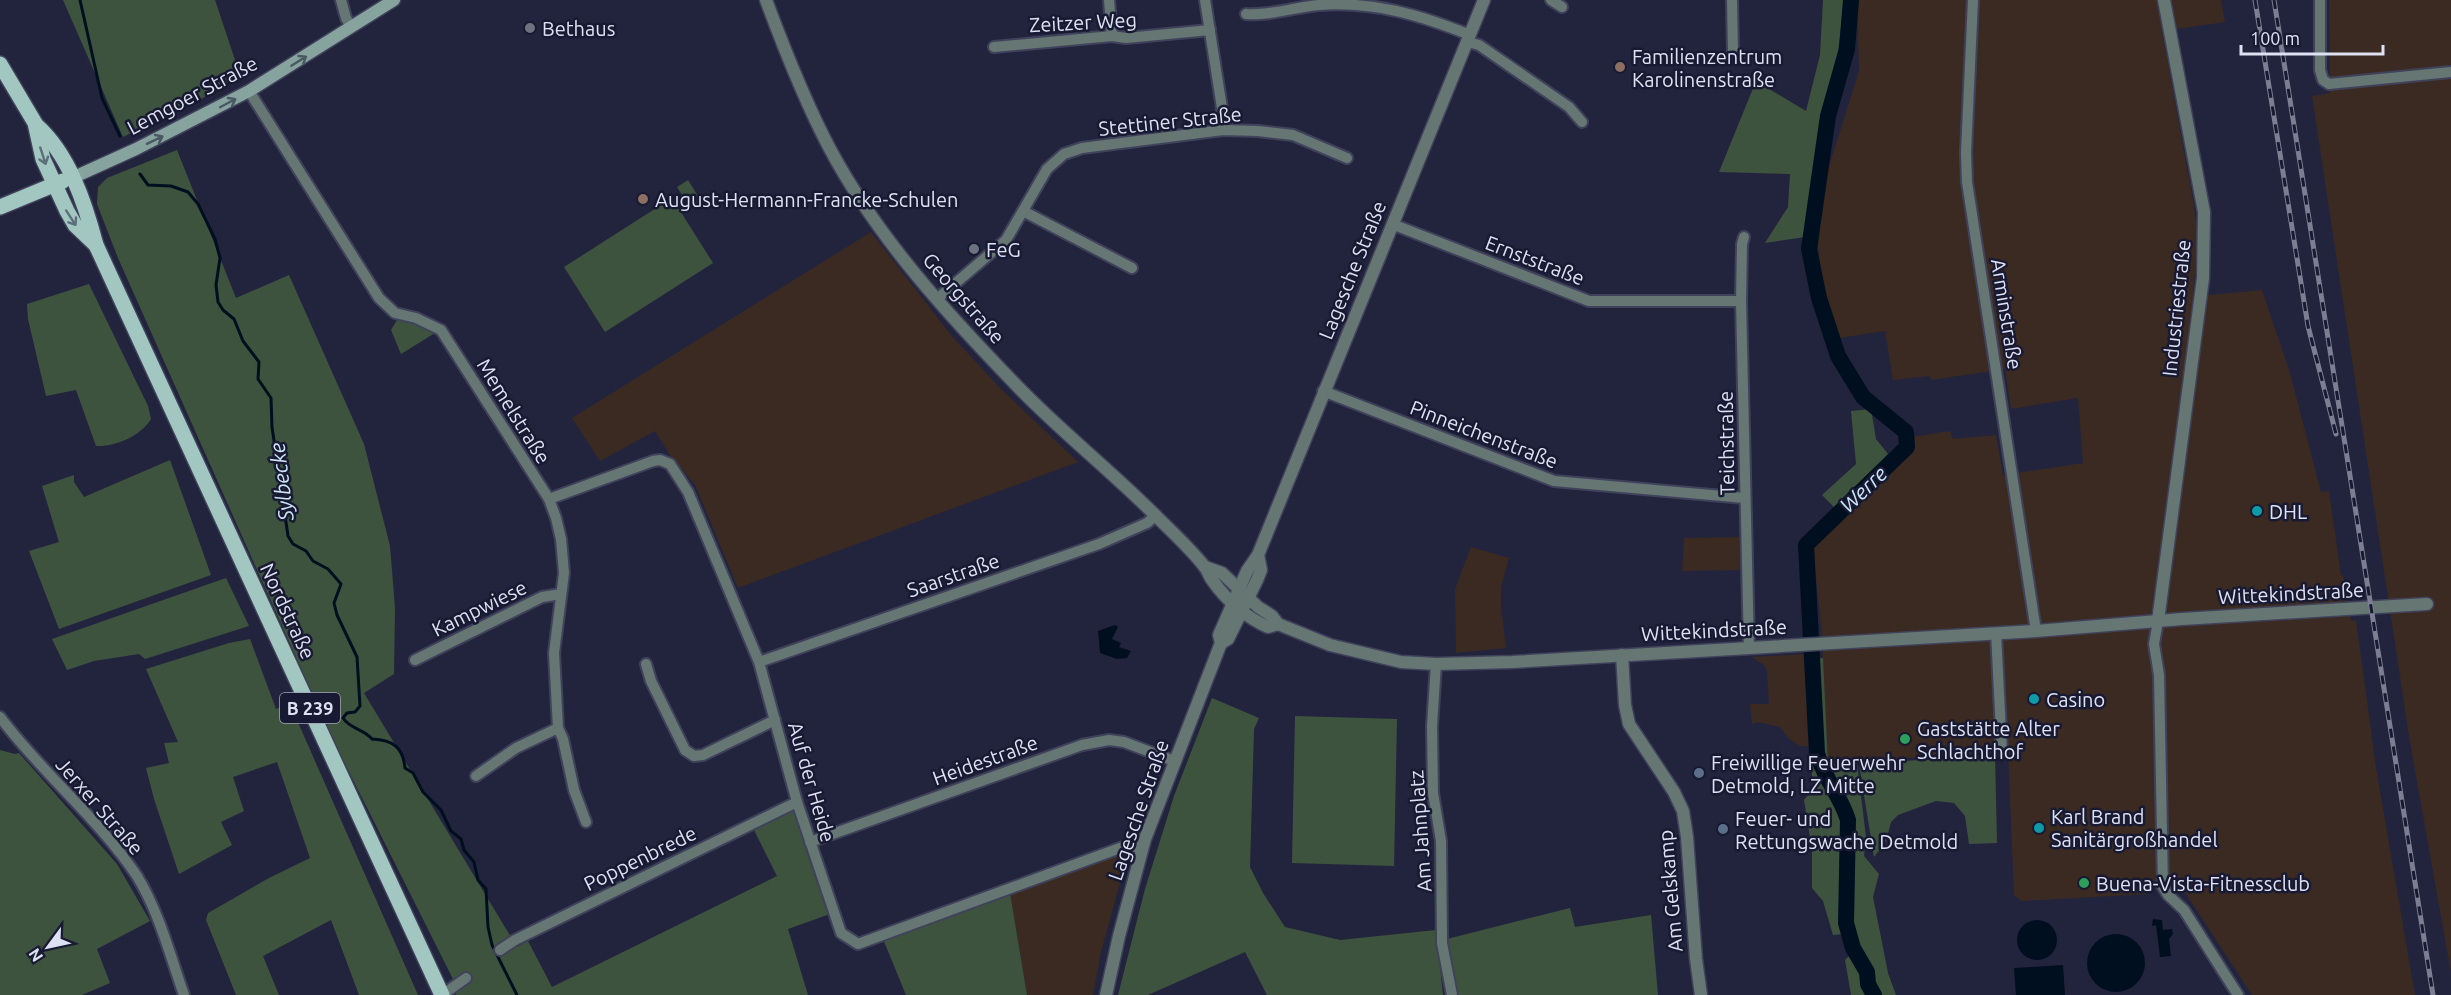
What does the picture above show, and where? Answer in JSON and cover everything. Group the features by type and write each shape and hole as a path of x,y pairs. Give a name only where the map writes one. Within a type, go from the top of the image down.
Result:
{"main road":[{"name":"Lemgoer Straße","path":"0,207 136,149 249,91 394,0"},
{"name":"B 239","path":"0,64 36,125 40,150 55,185"},
{"name":"Nordstraße","path":"36,125 52,140 72,178 89,217 96,245 441,992"},
{"name":"Nordstraße","path":"55,185 75,225 96,245"}],"street":[{"path":"341,0 351,27"},
{"name":"Georgstraße","path":"766,0 806,97 837,160 884,232 937,299 1022,392 1156,516 1206,567 1211,580 1237,606"},
{"path":"1109,0 1112,36"},
{"path":"1205,0 1222,108 1223,130"},
{"name":"Lagesche Straße","path":"1106,995 1142,848 1221,643 1228,639 1239,589 1251,563 1258,555 1484,0"},
{"path":"1551,0 1562,7"},
{"path":"1732,0 1733,52"},
{"name":"Arminstraße","path":"1973,0 1966,153 1967,182 2036,631"},
{"name":"Industriestraße","path":"2157,621 2203,279 2204,212 2164,0"},
{"path":"2320,0 2320,70 2323,80 2336,84 2451,72"},
{"path":"1246,14 1255,15 1282,5 1376,6 1403,11 1479,45 1569,107 1582,122"},
{"name":"Zeitzer Weg","path":"994,46 1210,30"},
{"name":"Memelstraße","path":"249,91 379,298 395,313 416,318 441,330 549,500 563,553 564,573 554,654 558,728 563,739 574,790 586,822"},
{"name":"Stettiner Straße","path":"937,299 1006,240 1047,169 1064,154 1082,148 1223,130 1293,135 1347,158"},
{"path":"1023,211 1132,268"},
{"name":"Ernststraße","path":"1392,224 1589,300 1742,302"},
{"name":"Teichstraße","path":"1744,237 1742,302 1749,648"},
{"name":"Pinneichenstraße","path":"1323,391 1554,481 1745,498"},
{"name":"Auf der Heide","path":"549,500 653,461 660,460 670,464 688,492 759,662 797,802 841,933 858,944 1120,848 1131,846 1142,848"},
{"name":"Saarstraße","path":"759,662 1099,544 1147,523 1156,516"},
{"name":"Lagesche Straße","path":"1237,606 1248,599 1261,570 1258,555"},
{"name":"Georgstraße","path":"1206,567 1218,570 1239,589"},
{"name":"Wittekindstraße","path":"1239,589 1248,599 1272,616 1278,624 1330,645 1401,662 1436,664 1512,662 2036,631 2427,604"},
{"name":"Kampwiese","path":"415,660 542,597 561,594"},
{"name":"Wittekindstraße","path":"1237,606 1252,620 1268,627 1278,624"},
{"path":"2157,621 2154,644 2160,706 2163,887 2184,910 2238,995"},
{"path":"1996,633 2002,752"},
{"name":"Am Gelskamp","path":"1622,655 1625,705 1629,724 1674,792 1683,811 1701,995"},
{"path":"646,664 651,681 685,750 694,756 703,755 775,720"},
{"name":"Am Jahnplatz","path":"1436,664 1432,726 1433,793 1441,840 1442,943 1452,995"},
{"name":"Jerxer Straße","path":"0,717 50,777 115,846 136,876 147,894 160,926 184,995"},
{"path":"476,776 516,748 558,728"},
{"name":"Heidestraße","path":"810,842 1082,746 1109,740 1124,742 1174,761"},
{"name":"Poppenbrede","path":"500,950 515,940 797,802"},
{"path":"441,992 466,978"}],"shaded area":[{"path":"1857,0 2221,0 2225,22 2162,31 2198,239 2193,294 2210,295 2262,290 2290,373 2321,492 2329,491 2341,575 2343,575 2351,621 2356,620 2376,768 2415,995 2252,995 2184,891 2156,887 2149,894 2022,901 2014,895 2008,751 1828,764 1821,626 1813,547 1815,542 1849,508 1859,503 1863,495 1891,466 1906,454 1914,453 1912,437 1950,431 1953,439 1996,435 2003,475 2083,463 2078,398 2011,409 2005,369 1931,380 1930,376 1893,380 1885,331 1839,338 1824,296 1814,214 1859,71"},
{"path":"2329,0 2451,0 2451,973 2409,736 2312,96 2330,93"},
{"path":"871,232 951,335 1000,388 1078,462 738,588 695,485 670,455 655,431 600,461 572,418"},
{"path":"1739,537 1740,570 1682,571 1684,538"},
{"path":"1471,547 1509,558 1501,587 1506,648 1456,653 1455,589"},
{"path":"1806,654 1810,746 1800,746 1789,739 1780,727 1757,722 1752,724 1750,704 1769,704 1767,670 1764,665 1752,657"},
{"path":"1129,850 1101,952 1093,995 1027,995 1010,893"}],"green space":[{"path":"63,0 215,0 240,75 203,98 123,137"},
{"path":"1823,0 1844,0 1838,52 1821,115 1805,237 1765,243 1788,207 1790,174 1719,172 1756,81 1806,111 1820,55"},
{"path":"177,150 236,298 289,275 364,444 390,546 395,608 394,674 364,693 517,947 528,941 552,987 777,876 753,828 795,809 830,914 788,929 808,995 456,995 453,979 333,740 118,258 97,204 98,187 107,178"},
{"path":"688,180 701,201 690,208 677,187"},
{"path":"672,198 713,263 605,332 564,267"},
{"path":"89,284 148,406 151,419 141,431 127,439 103,446 96,446 76,390 46,396 28,319 27,304"},
{"path":"408,319 426,326 435,333 401,354 391,330 397,320"},
{"path":"1871,409 1876,439 1888,454 1868,476 1849,491 1835,508 1822,495 1856,464 1851,411"},
{"path":"170,460 211,575 59,629 29,551 59,542 42,486 74,475 74,482 84,497"},
{"path":"226,578 249,626 145,659 139,654 94,661 67,670 52,639"},
{"path":"250,639 276,709 286,705 293,711 418,995 359,995 331,920 263,956 279,995 236,995 206,920 208,913 269,878 310,858 277,762 233,777 244,811 221,822 232,845 179,874 146,768 169,763 164,743 178,742 146,669 229,643"},
{"path":"1823,658 1828,763 1857,763 1866,837 1864,856 1879,874 1873,897 1888,973 1896,995 1851,995 1845,960 1849,956 1844,934 1833,935 1823,901 1812,888 1812,850 1804,800 1813,789 1806,695 1806,660"},
{"path":"1212,698 1259,718 1254,729 1250,867 1263,893 1285,927 1340,940 1436,930 1443,995 1267,995 1245,952 1148,995 1118,995 1145,889 1174,796"},
{"path":"1295,716 1397,719 1394,866 1292,863"},
{"path":"0,750 19,753 117,864 150,921 97,949 110,983 82,995 0,995"},
{"path":"1995,755 1997,843 1969,844 1965,816 1954,803 1936,801 1898,815 1891,822 1886,841 1874,857 1859,764"},
{"path":"1010,893 1027,995 906,995 883,939"},
{"path":"1570,908 1575,927 1651,915 1658,995 1456,995 1447,939"}],"water":[{"path":"1115,625 1118,627 1112,639 1121,643 1119,647 1131,651 1127,658 1117,659 1100,653 1098,631"},
{"path":"2153,919 2162,920 2163,930 2172,929 2173,934 2169,939 2171,956 2160,957 2156,925 2152,926"},
{"path":"2037,920 2045,921 2051,926 2056,932 2056,948 2051,954 2045,959 2037,960 2029,959 2023,954 2018,948 2017,940 2018,932 2023,926 2029,921"},
{"path":"2116,934 2127,936 2137,942 2143,952 2145,963 2143,974 2137,984 2127,990 2116,992 2105,990 2095,984 2089,974 2087,963 2089,952 2095,942 2105,936"},
{"path":"2063,965 2065,995 2016,995 2014,968"}],"waterway":[{"name":"Sylbecke","path":"80,0 102,98 120,136"},
{"name":"Werre","path":"1851,0 1847,49 1828,116 1809,249 1819,298 1838,356 1863,397 1906,432 1907,447 1806,545 1817,753 1848,820 1846,923 1853,948 1867,972 1868,984 1874,995"},
{"name":"Sylbecke","path":"140,174 148,185 171,186 188,192 198,204 215,239 220,258 216,285 218,302 223,310 234,319 243,341 259,362 258,379 271,398 272,427 288,536 293,544 306,551 313,561 328,569 341,584 334,603 337,615 357,657 360,706 355,712 347,713 343,718 349,725 372,739 386,741 396,746 402,755 405,768 413,773 423,792 441,810 451,831 461,839 464,850 474,862 478,880 486,889 488,927 492,945 517,995"}],"railway":[{"path":"2255,0 2308,326 2336,434"},
{"path":"2274,0 2433,995"}],"place":[{"name":"Bethaus","path":"530,28"},
{"name":"Familienzentrum Karolinenstraße","path":"1620,67"},
{"name":"August-Hermann-Francke-Schulen","path":"643,199"},
{"name":"FeG","path":"974,249"},
{"name":"DHL","path":"2257,511"},
{"name":"Casino","path":"2034,699"},
{"name":"Gaststätte Alter Schlachthof","path":"1905,739"},
{"name":"Freiwillige Feuerwehr Detmold, LZ Mitte","path":"1699,773"},
{"name":"Karl Brand Sanitärgroßhandel","path":"2039,828"},
{"name":"Feuer- und Rettungswache Detmold","path":"1723,829"},
{"name":"Buena-Vista-Fitnessclub","path":"2084,883"}]}
